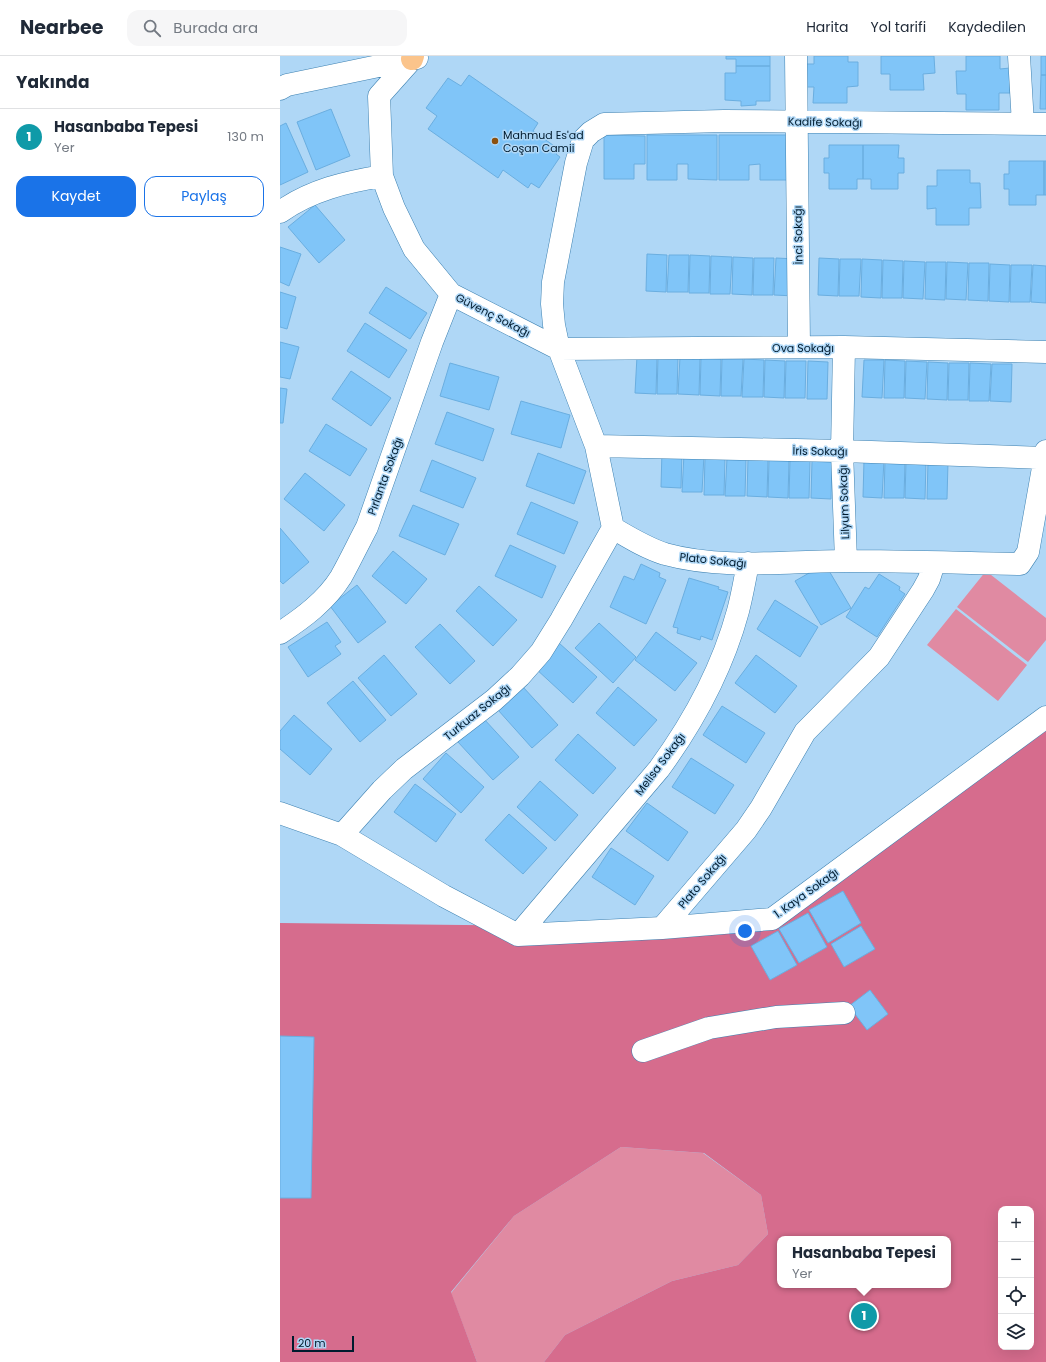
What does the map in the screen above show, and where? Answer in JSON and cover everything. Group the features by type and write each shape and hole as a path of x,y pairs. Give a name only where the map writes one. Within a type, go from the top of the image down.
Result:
{"street":[{"name":"İnci Sokağı","path":"796,56 798,122 799,348"},
{"path":"1019,56 1023,124"},
{"path":"280,89 287,85 417,57"},
{"name":"Güvenç Sokağı","path":"417,57 379,96 382,176 394,208 414,249 451,294 560,349"},
{"name":"Kadife Sokağı","path":"560,349 554,325 552,304 553,282 576,163 583,140 591,132 604,124 724,121 1046,124"},
{"path":"280,212 320,190 349,182 382,176"},
{"name":"Pırlanta Sokağı","path":"280,633 300,620 323,599 340,578 353,554 366,527 432,342 451,294"},
{"name":"Ova Sokağı","path":"560,349 844,347 1046,352"},
{"name":"Lilyum Sokağı","path":"844,347 842,451 846,561"},
{"path":"560,349 596,446 613,528"},
{"name":"İris Sokağı","path":"596,446 1045,455"},
{"name":"Plato Sokağı","path":"613,528 637,542 663,553 686,559 748,563 846,561 1020,564 1028,552 1045,455"},
{"name":"Turkuaz Sokağı","path":"342,835 382,790 404,769 494,700 520,676 541,652 562,620 613,528"},
{"name":"Melisa Sokağı","path":"518,935 659,769 680,740 701,705 727,647 738,610 748,563"},
{"name":"Plato Sokağı","path":"662,928 746,830 761,808 805,732 879,657 923,590 929,579 934,563"},
{"name":"1. Kaya Sokağı","path":"518,935 662,928 772,919 1046,717"},
{"path":"280,813 342,835 444,896 518,935"},
{"path":"643,1051 709,1028 776,1018 844,1013"}],"shaded area":[{"path":"986,571 1046,618 1046,640 1028,662 957,607"},
{"path":"956,609 1027,665 998,701 927,645"},
{"path":"1046,714 1046,1362 544,1362 565,1335 672,1281 738,1265 768,1234 761,1195 704,1153 621,1147 514,1216 451,1292 477,1362 280,1362 280,923 743,928"},
{"path":"621,1147 703,1153 761,1195 768,1234 738,1265 672,1281 565,1335 544,1362 477,1362 451,1293 514,1216"}],"building":[{"path":"726,56 770,56 770,66 736,66 736,59 726,59"},
{"path":"814,56 848,56 848,62 858,62 858,86 847,87 847,103 813,103 814,87 804,87 804,64 814,64"},
{"path":"881,56 934,56 935,73 923,74 924,90 890,90 890,74 881,74"},
{"path":"966,56 1000,56 1000,69 1010,68 1010,93 999,93 999,110 966,110 966,94 957,94 956,71 966,71"},
{"path":"1041,56 1046,56 1046,75 1041,75"},
{"path":"736,66 770,66 770,101 756,101 756,105 741,106 741,101 725,100 725,73 736,73"},
{"name":"Mahmud Es'ad Coşan Camii","path":"469,75 538,123 533,131 560,150 556,154 560,157 539,188 531,183 528,188 503,170 498,178 428,129 437,116 426,108 448,78 461,86"},
{"path":"1041,75 1046,75 1046,109 1040,109"},
{"path":"331,109 350,156 316,170 297,122"},
{"path":"286,123 308,172 280,185 280,126"},
{"path":"604,135 645,136 645,164 634,164 634,179 604,179"},
{"path":"647,135 717,135 717,180 688,179 688,164 677,164 677,180 647,180"},
{"path":"719,135 789,135 789,180 760,180 760,164 749,165 749,180 719,180"},
{"path":"829,145 863,145 863,179 857,179 857,189 829,189 829,173 824,173 824,158 829,158"},
{"path":"863,145 899,145 898,158 904,158 904,173 898,173 898,189 871,189 871,179 863,179"},
{"path":"1009,161 1044,161 1044,195 1036,195 1036,205 1009,205 1009,189 1004,189 1004,174 1009,174"},
{"path":"1044,161 1046,161 1046,195 1044,195"},
{"path":"937,170 970,170 970,183 980,183 981,208 969,208 969,225 936,225 936,208 927,209 927,186 937,186"},
{"path":"315,205 345,240 319,263 288,227"},
{"path":"280,247 301,254 289,286 280,282"},
{"path":"647,254 667,255 666,292 646,291"},
{"path":"669,255 689,255 688,292 667,292"},
{"path":"690,255 710,256 709,293 689,293"},
{"path":"711,256 732,257 730,294 710,294"},
{"path":"733,257 753,258 752,295 732,294"},
{"path":"754,258 774,258 773,295 753,295"},
{"path":"776,258 796,259 795,296 774,295"},
{"path":"819,258 839,259 838,296 818,295"},
{"path":"840,259 861,259 859,296 839,296"},
{"path":"862,259 882,260 881,298 861,297"},
{"path":"883,260 903,261 902,298 882,298"},
{"path":"904,261 925,262 923,299 903,298"},
{"path":"926,262 946,262 945,300 925,299"},
{"path":"947,262 968,263 966,300 946,299"},
{"path":"969,263 989,263 988,301 968,300"},
{"path":"990,264 1010,265 1009,302 989,301"},
{"path":"1011,265 1032,265 1030,302 1010,302"},
{"path":"1033,265 1046,266 1046,303 1031,302"},
{"path":"386,287 427,313 410,339 369,313"},
{"path":"280,292 296,297 287,329 280,327"},
{"path":"365,323 407,350 389,378 347,351"},
{"path":"280,342 299,347 290,379 280,377"},
{"path":"637,356 657,357 656,394 635,393"},
{"path":"658,357 678,357 677,394 657,394"},
{"path":"680,357 700,358 699,395 678,394"},
{"path":"701,358 721,359 720,396 700,395"},
{"path":"722,359 743,359 741,396 721,396"},
{"path":"744,359 764,360 763,397 742,397"},
{"path":"765,360 785,361 784,398 764,397"},
{"path":"864,360 884,360 882,398 862,397"},
{"path":"885,360 905,361 904,398 884,398"},
{"path":"786,361 806,361 805,398 785,398"},
{"path":"808,361 828,362 827,399 807,399"},
{"path":"906,361 927,362 925,399 905,398"},
{"path":"928,362 948,363 947,400 927,399"},
{"path":"450,363 499,377 489,410 440,396"},
{"path":"949,363 969,363 968,400 948,400"},
{"path":"970,363 991,364 989,401 969,401"},
{"path":"992,364 1012,364 1011,402 990,401"},
{"path":"351,371 391,398 371,426 332,399"},
{"path":"280,388 287,389 283,423 280,423"},
{"path":"521,401 570,415 561,448 511,434"},
{"path":"447,412 494,429 483,461 435,444"},
{"path":"326,424 367,449 350,476 309,451"},
{"path":"662,450 682,451 681,488 661,487"},
{"path":"538,453 586,471 574,504 526,486"},
{"path":"684,454 704,455 702,492 682,492"},
{"path":"705,458 725,458 724,495 704,495"},
{"path":"727,458 746,459 745,496 725,496"},
{"path":"748,459 768,460 767,497 747,496"},
{"path":"432,460 476,478 463,508 420,491"},
{"path":"769,460 789,460 788,498 768,497"},
{"path":"790,460 810,461 809,498 789,498"},
{"path":"864,460 884,460 882,498 863,497"},
{"path":"885,460 905,461 904,498 884,498"},
{"path":"812,461 832,462 831,499 811,498"},
{"path":"906,461 926,462 925,499 905,498"},
{"path":"928,462 948,462 947,499 927,499"},
{"path":"305,473 345,505 324,531 284,499"},
{"path":"531,502 578,522 564,554 517,534"},
{"path":"413,505 459,524 445,555 399,536"},
{"path":"280,528 309,562 283,584 280,581"},
{"path":"510,545 556,566 542,598 495,576"},
{"path":"393,551 427,579 406,604 372,576"},
{"path":"641,564 660,573 659,577 666,580 646,624 610,607 624,576 634,580"},
{"path":"825,564 851,608 821,625 795,581"},
{"path":"879,574 900,587 899,590 905,594 877,637 846,617 865,587 869,589"},
{"path":"689,578 719,587 718,589 728,592 712,640 701,636 700,640 677,633 678,628 673,627"},
{"path":"357,585 386,622 358,643 330,606"},
{"path":"479,586 517,620 493,646 456,611"},
{"path":"775,600 818,627 800,657 757,629"},
{"path":"327,622 341,642 335,646 341,654 308,677 288,647"},
{"path":"599,623 636,657 613,683 575,648"},
{"path":"440,624 475,661 450,684 415,647"},
{"path":"656,632 697,663 675,691 635,660"},
{"path":"559,643 597,677 573,703 535,668"},
{"path":"384,655 417,694 391,716 358,678"},
{"path":"756,655 797,686 775,713 735,683"},
{"path":"353,681 386,720 360,742 327,703"},
{"path":"523,687 558,725 532,748 498,710"},
{"path":"618,687 657,720 634,746 596,713"},
{"path":"722,706 765,733 746,763 703,735"},
{"path":"294,715 332,749 310,775 280,749 280,731"},
{"path":"484,719 519,757 493,780 458,742"},
{"path":"578,734 616,768 593,794 555,760"},
{"path":"446,753 484,787 461,813 423,779"},
{"path":"691,758 734,785 715,814 672,787"},
{"path":"540,781 578,815 555,841 517,807"},
{"path":"415,784 456,814 436,842 394,812"},
{"path":"647,803 688,832 668,861 626,831"},
{"path":"509,814 547,848 523,874 485,840"},
{"path":"611,848 654,876 635,905 592,877"},
{"path":"843,891 861,923 828,943 809,910"},
{"path":"808,913 827,947 799,963 779,929"},
{"path":"861,926 875,949 844,967 831,944"},
{"path":"778,931 797,965 770,980 751,946"},
{"path":"870,990 888,1014 867,1030 849,1006"},
{"path":"280,1036 314,1037 311,1198 280,1198"}],"place":[{"name":"Mahmud Es'ad Coşan Camii","path":"495,141"},
{"name":"Hasanbaba Tepesi","path":"864,1316"}]}
